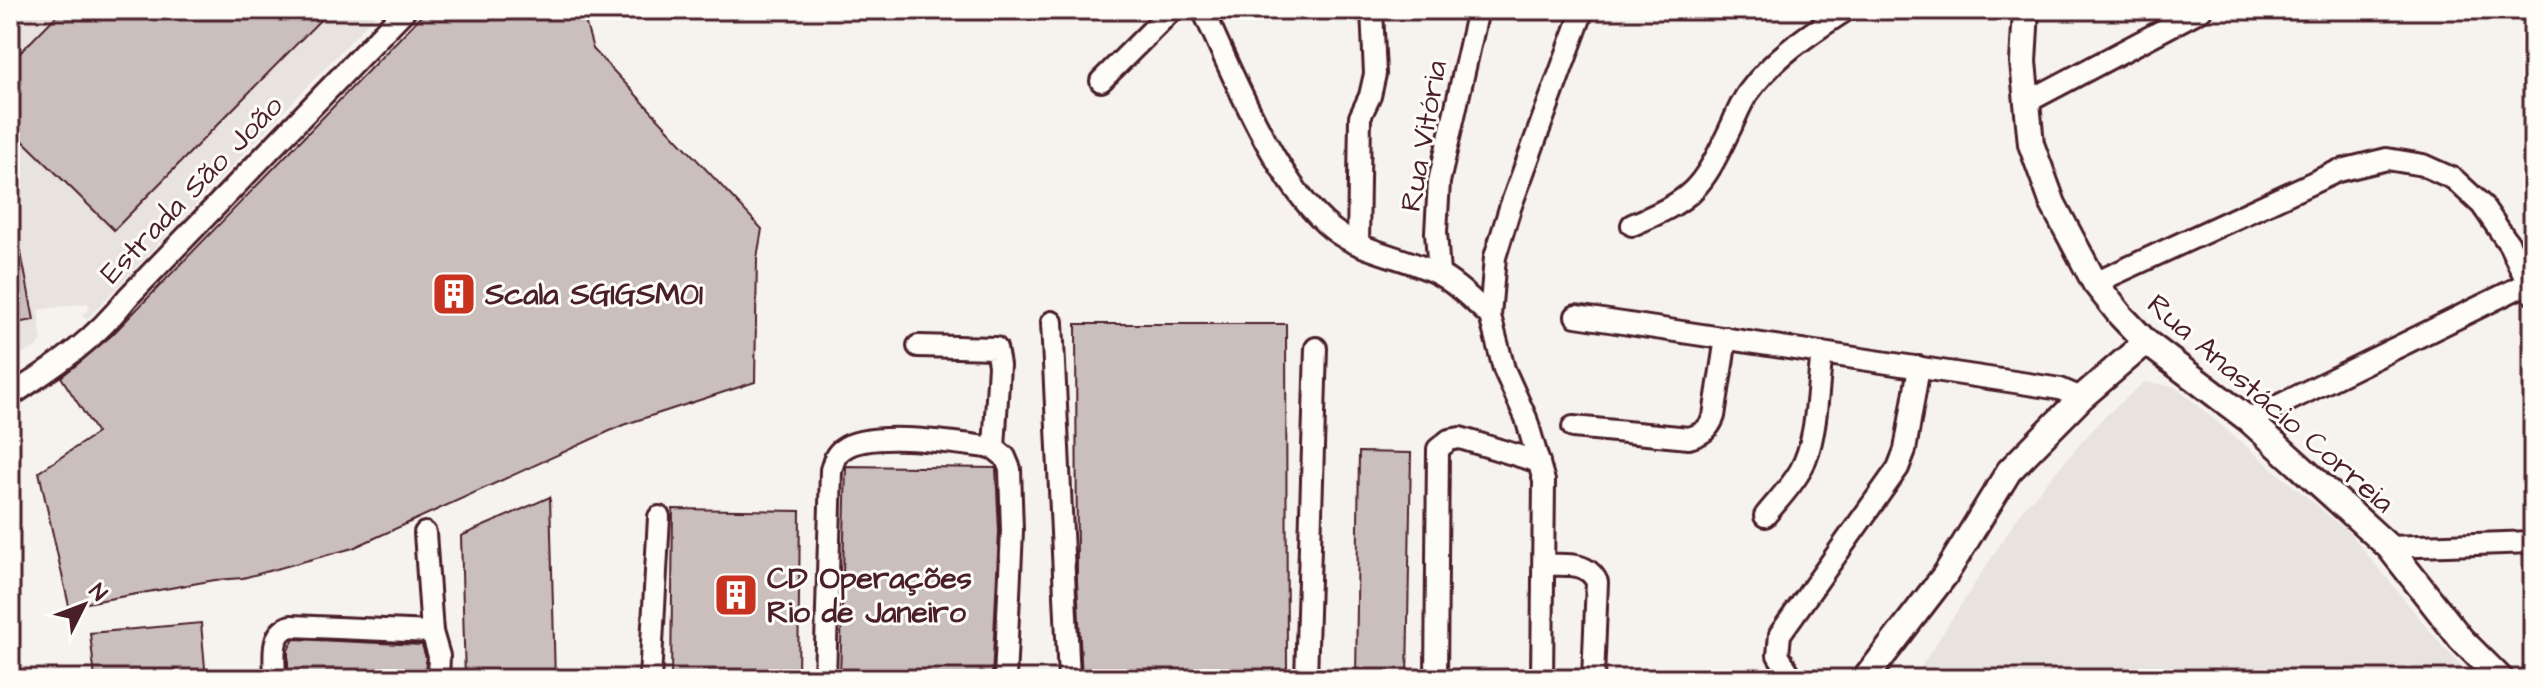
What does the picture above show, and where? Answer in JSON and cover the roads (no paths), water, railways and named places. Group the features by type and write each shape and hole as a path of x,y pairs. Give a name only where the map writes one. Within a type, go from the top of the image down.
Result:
{"main road":[{"name":"Rua Anastácio Correia","path":"2026,10 2023,62 2031,144 2053,204 2095,283 2146,342 2249,420 2389,547 2461,639 2501,679"},
{"path":"1865,679 1945,575 2009,471 2081,398 2146,342"}],"street":[{"name":"Estrada São João","path":"10,396 79,350 106,325 128,297 405,10"},
{"path":"1101,81 1172,10"},
{"path":"1203,10 1271,150 1303,200 1332,230 1358,244 1439,274 1490,316"},
{"path":"1358,244 1360,117 1370,96 1375,74 1372,10"},
{"name":"Rua Vitória","path":"1439,274 1436,232 1439,182 1478,10"},
{"path":"1542,679 1544,481 1526,418 1504,369 1490,316 1495,257 1583,10"},
{"path":"1632,225 1666,211 1691,194 1705,179 1745,96 1762,75 1785,52 1846,10"},
{"path":"2027,102 2201,10"},
{"path":"2095,283 2338,171 2387,159 2423,165 2454,179 2482,205 2500,231 2531,289 2249,420"},
{"path":"1576,316 2060,389 2081,398"},
{"path":"1052,322 1069,679"},
{"path":"1573,427 1689,438 1701,435 1710,427 1714,416 1726,338"},
{"path":"918,346 996,348 999,365 994,448"},
{"path":"1306,679 1316,348"},
{"path":"1765,516 1800,472 1805,460 1813,425 1822,353"},
{"path":"1813,679 1789,672 1778,655 1780,634 1902,459 1919,367"},
{"path":"1436,679 1438,449 1449,440 1460,438 1539,462"},
{"path":"825,679 831,470 835,456 846,446 888,439 994,448 1005,457 1010,469 1012,531 1005,679"},
{"path":"650,679 659,517"},
{"path":"425,533 432,632 439,656 438,679"},
{"path":"2389,547 2533,542"},
{"path":"1544,565 1579,566 1593,574 1597,582 1593,679"},
{"path":"275,679 275,643 279,633 291,626 432,632"}],"place":[{"name":"Scala SGIGSM01","path":"454,294"},
{"name":"CD Operações Rio de Janeiro","path":"736,595"}]}
